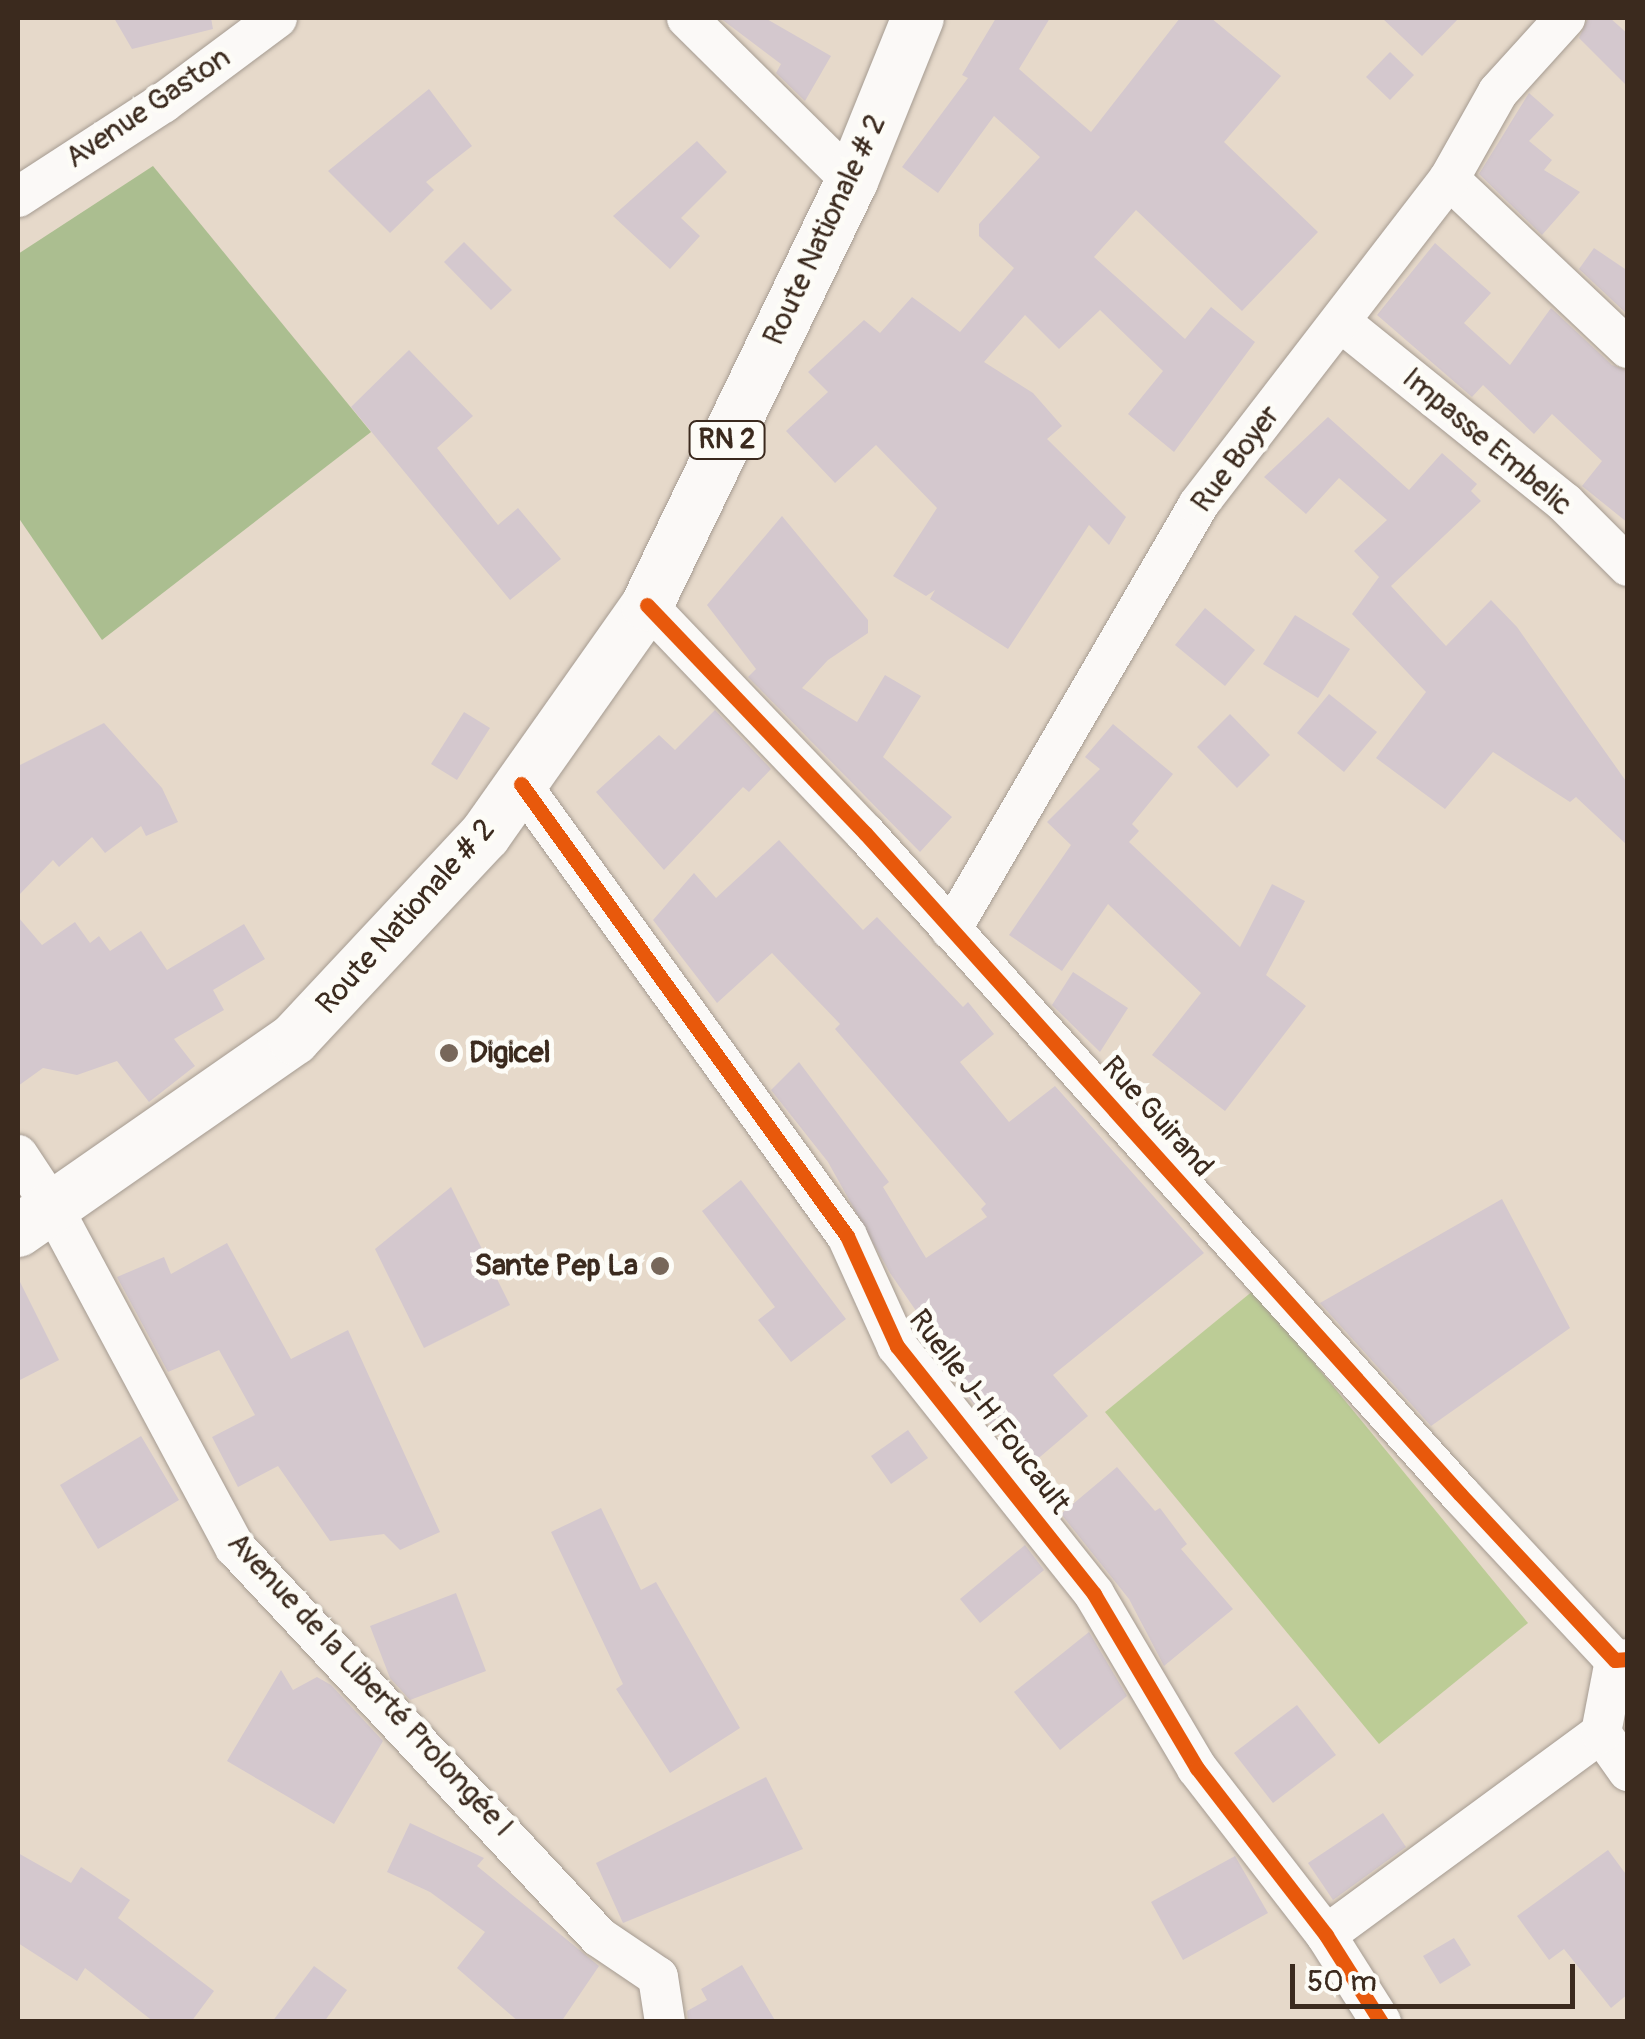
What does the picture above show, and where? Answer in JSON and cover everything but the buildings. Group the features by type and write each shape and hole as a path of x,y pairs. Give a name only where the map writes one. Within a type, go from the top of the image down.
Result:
{"main road":[{"name":"Route Nationale # 2","path":"35,1220 294,1039 485,835 646,605 852,181 918,18"}],"street":[{"name":"Avenue Gaston","path":"18,196 162,103 278,18"},
{"path":"687,18 852,181"},
{"name":"Rue Boyer","path":"951,930 1198,506 1449,179 1498,92 1565,18"},
{"path":"1449,179 1628,348"},
{"name":"Impasse Embelic","path":"1342,322 1565,503 1628,566"},
{"name":"Rue Guirand","path":"646,605 951,930 1622,1660"},
{"name":"Ruelle J-H Foucault","path":"521,784 847,1236 897,1346 1094,1594 1196,1768 1326,1935 1381,2022"},
{"name":"Avenue de la Liberté Prolongée I","path":"18,1154 35,1220 235,1547 599,1938 658,1977 665,2022"},
{"path":"1326,1935 1601,1733 1622,1660"},
{"path":"1601,1733 1628,1771"}],"green space":[{"path":"153,166 371,432 102,640 18,517 18,254"},
{"path":"1254,1290 1528,1623 1379,1744 1105,1412"}],"cycle path":[{"path":"647,605 865,833 1460,1494 1615,1660 1628,1659"},
{"path":"521,784 847,1236 897,1346 1094,1594 1197,1768 1326,1935 1381,2022"}],"place":[{"name":"Digicel","path":"449,1053"},
{"name":"Sante Pep La","path":"660,1266"}]}
